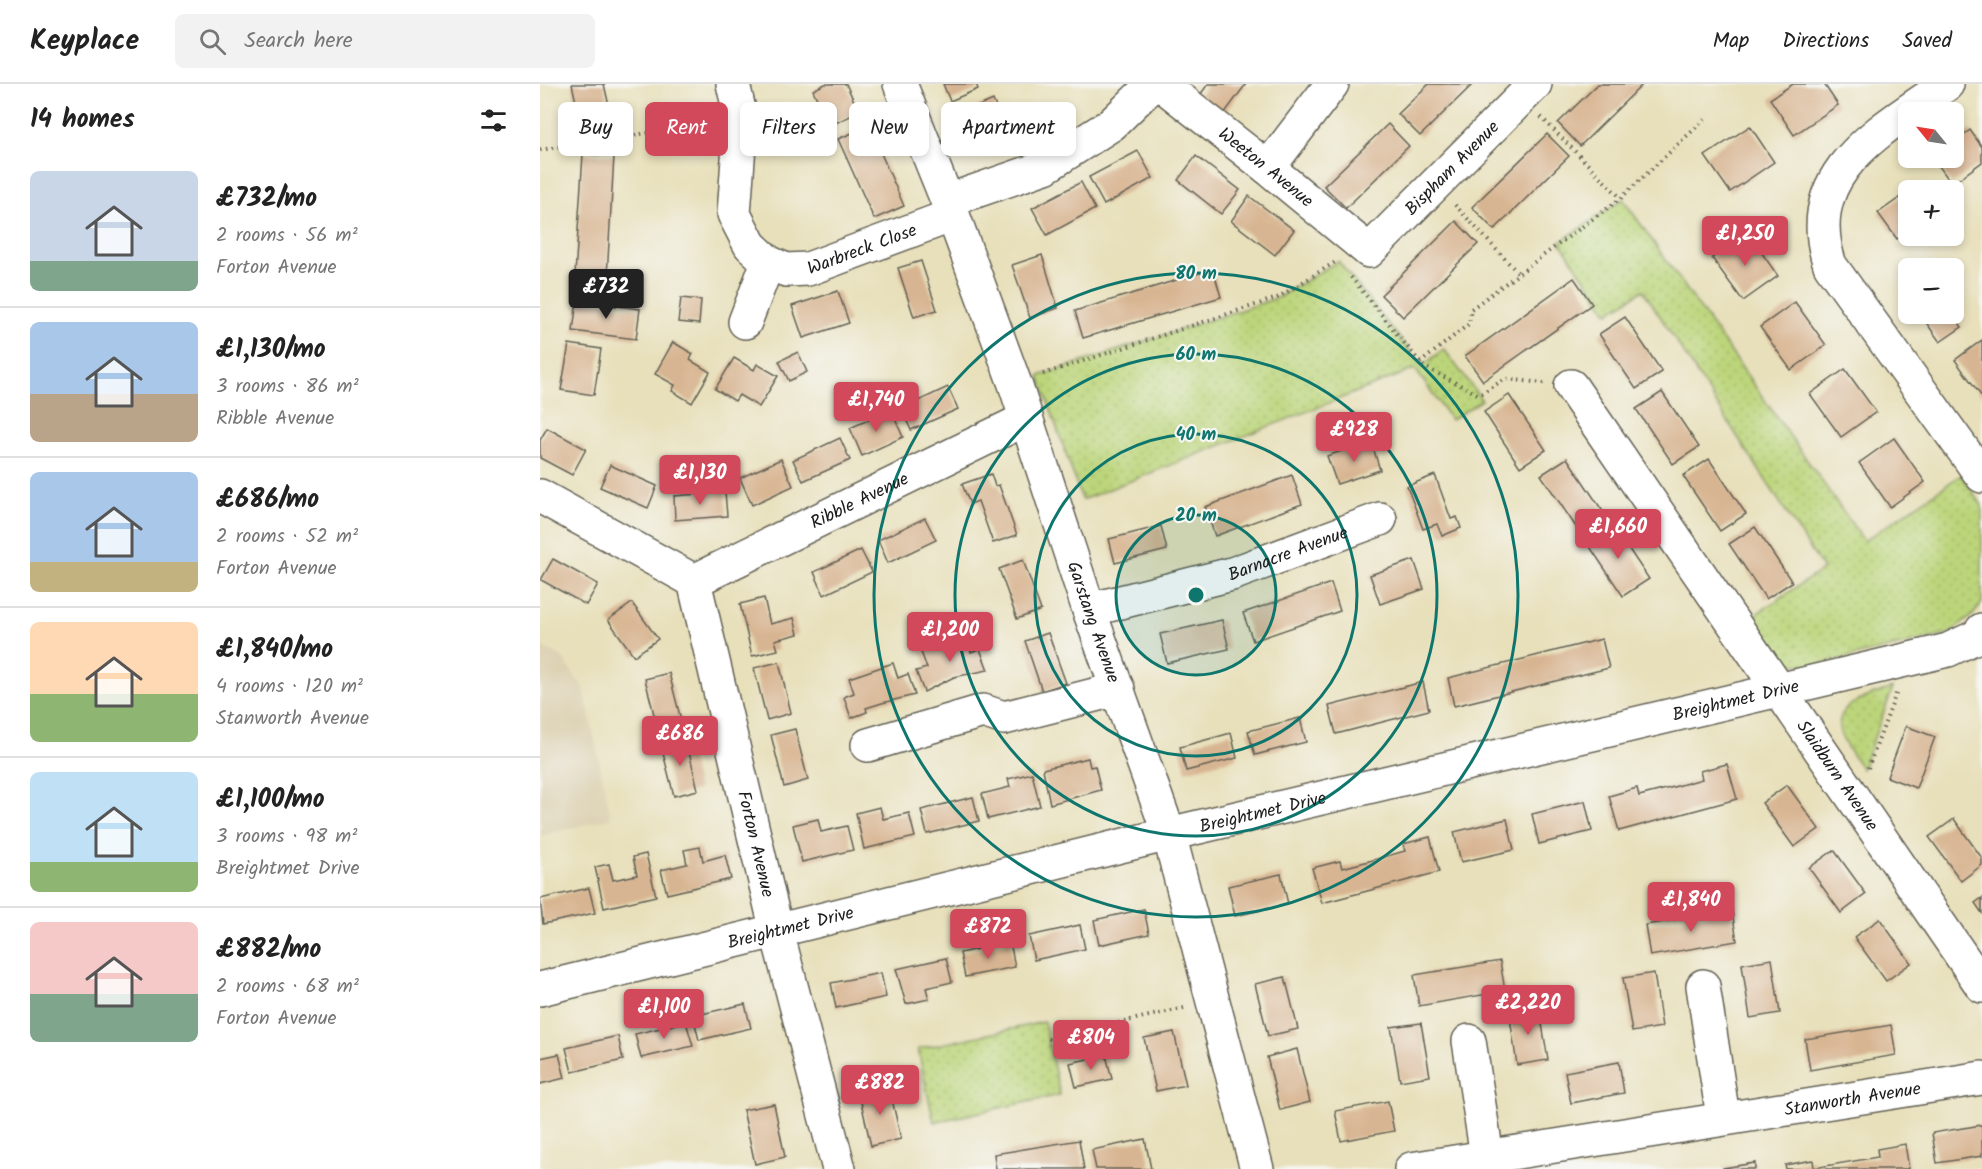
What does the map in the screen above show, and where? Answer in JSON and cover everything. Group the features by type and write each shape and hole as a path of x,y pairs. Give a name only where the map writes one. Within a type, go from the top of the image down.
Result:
{"street":[{"path":"733,84 740,114"},
{"name":"Garstang Avenue","path":"900,84 950,208 1015,384 1089,610 1169,834 1215,1001 1257,1169"},
{"name":"Warbreck Close","path":"768,262 786,270 808,268 1045,167 1112,124 1153,84"},
{"name":"Weeton Avenue","path":"1161,84 1268,168 1353,249"},
{"path":"1268,168 1332,84"},
{"path":"1947,84 1852,155 1835,177 1825,203 1824,248 1830,265 1982,476"},
{"name":"Bispham Avenue","path":"1353,249 1436,184 1528,90"},
{"path":"740,132 734,214 750,244 768,262 745,322"},
{"name":"Slaidburn Avenue","path":"1571,386 1982,986"},
{"name":"Ribble Avenue","path":"694,581 1026,419"},
{"path":"540,496 694,581"},
{"name":"Barnacre Avenue","path":"1089,610 1232,574 1380,519"},
{"name":"Forton Avenue","path":"694,581 777,932 839,1169"},
{"name":"Breightmet Drive","path":"540,989 1169,834 1948,650 1978,636 1982,630"},
{"path":"867,745 982,711 1004,718 1118,689"},
{"path":"1703,986 1723,1117"},
{"path":"1469,1041 1487,1156"},
{"name":"Stanworth Avenue","path":"1411,1169 1723,1117 1982,1078"}],"path":[{"path":"1528,90 1621,198"},
{"path":"540,150 740,118"},
{"path":"1420,363 1469,324 1471,309 1621,198 1707,118"},
{"path":"1436,184 1518,273"},
{"path":"1015,384 1277,298 1353,249 1420,363 1479,395 1505,379 1571,386"},
{"path":"1855,800 1910,659"},
{"path":"1048,1039 1215,1001"}],"shaded area":[{"path":"540,645 561,656 584,689 611,818 540,836"}],"green space":[{"path":"1623,199 1864,541 1961,475 1982,505 1982,603 1973,615 1949,634 1806,667 1782,660 1749,619 1823,569 1643,290 1608,313 1560,242"},
{"path":"1338,261 1422,366 1444,349 1482,400 1451,420 1415,369 1082,500 1039,376 1277,298"},
{"path":"1893,688 1862,769 1846,746 1840,732 1839,722 1843,713 1856,701"},
{"path":"1044,1022 1060,1095 934,1122 918,1049"}],"building":[{"path":"572,84 604,84 608,102 576,102"},
{"path":"825,84 846,84 854,102 849,102 849,117 837,122 837,102 818,102 813,90"},
{"path":"943,84 976,84 978,89 950,101"},
{"path":"1208,84 1246,84 1224,114 1200,95"},
{"path":"1429,84 1473,84 1420,136 1398,114"},
{"path":"1598,84 1643,84 1580,146 1558,123"},
{"path":"1793,84 1824,84 1838,105 1794,135 1770,99"},
{"path":"1388,124 1409,146 1346,208 1324,186"},
{"path":"1750,126 1774,162 1730,192 1705,156"},
{"path":"1970,130 1982,147 1982,162 1957,180 1949,180 1940,168 1964,168 1964,135"},
{"path":"849,134 849,156 882,156 904,206 874,219 838,139"},
{"path":"1547,134 1569,156 1494,230 1472,207"},
{"path":"1138,151 1153,178 1104,205 1089,177"},
{"path":"583,156 614,156 607,277 575,275"},
{"path":"1196,156 1240,190 1221,214 1178,180"},
{"path":"1081,182 1095,209 1047,235 1032,208"},
{"path":"1249,196 1294,230 1275,255 1231,221"},
{"path":"1898,199 1898,238 1897,239 1878,213"},
{"path":"1456,221 1478,244 1403,317 1381,295"},
{"path":"1747,232 1778,276 1743,301 1712,258"},
{"path":"1042,255 1058,308 1030,318 1012,265"},
{"path":"921,261 937,310 914,317 898,268"},
{"path":"1213,269 1221,297 1083,338 1075,311"},
{"path":"1574,278 1592,304 1483,381 1465,356"},
{"path":"838,291 849,323 803,338 792,306"},
{"path":"681,298 701,300 699,324 678,322"},
{"path":"577,301 640,309 636,339 573,331"},
{"path":"1795,302 1826,345 1791,370 1760,327"},
{"path":"1625,317 1662,372 1636,389 1599,334"},
{"path":"1927,324 1960,324 1962,327 1940,342"},
{"path":"1982,340 1982,397 1955,360"},
{"path":"673,342 693,354 690,360 710,372 692,403 672,391 675,385 655,374"},
{"path":"569,344 601,349 594,395 561,390"},
{"path":"798,352 807,372 789,381 779,361"},
{"path":"734,358 754,370 757,364 778,376 759,407 739,395 735,401 715,389"},
{"path":"1845,369 1876,412 1841,437 1810,394"},
{"path":"948,387 958,409 911,430 901,409"},
{"path":"1662,392 1699,447 1673,464 1636,409"},
{"path":"1509,395 1546,450 1520,467 1484,412"},
{"path":"891,410 903,437 862,456 850,428"},
{"path":"547,428 586,449 572,475 540,458 540,440"},
{"path":"840,438 850,460 803,481 793,460"},
{"path":"1894,438 1925,482 1890,507 1859,463"},
{"path":"1371,441 1380,470 1337,484 1327,456"},
{"path":"1567,458 1604,513 1578,530 1541,475"},
{"path":"781,459 793,486 752,505 740,478"},
{"path":"1709,459 1746,514 1720,531 1683,476"},
{"path":"610,465 657,486 648,508 600,487"},
{"path":"991,474 995,486 999,485 1017,535 993,543 978,501 970,504 962,484"},
{"path":"1292,475 1302,504 1215,536 1205,507"},
{"path":"1435,475 1451,519 1457,517 1461,528 1442,536 1437,524 1423,529 1407,486"},
{"path":"725,492 727,516 675,520 674,496"},
{"path":"925,518 936,540 888,563 878,540"},
{"path":"1612,524 1649,579 1623,596 1586,541"},
{"path":"1161,526 1167,550 1115,563 1109,539"},
{"path":"1755,527 1792,582 1766,599 1729,544"},
{"path":"861,550 872,572 824,595 814,572"},
{"path":"553,559 598,584 586,605 541,580"},
{"path":"1023,560 1041,610 1017,619 999,569"},
{"path":"1414,560 1424,589 1380,604 1370,575"},
{"path":"1331,583 1340,611 1253,641 1243,613"},
{"path":"764,598 770,624 794,618 798,634 775,640 778,650 752,656 740,604"},
{"path":"632,603 658,639 634,656 608,620"},
{"path":"1222,620 1229,649 1167,663 1160,634"},
{"path":"1048,633 1066,683 1042,691 1025,641"},
{"path":"965,637 971,652 980,649 988,670 954,677 924,692 916,671 927,668 921,652"},
{"path":"1602,639 1609,668 1454,706 1448,678"},
{"path":"779,662 791,713 767,720 754,668"},
{"path":"893,663 898,678 908,674 915,695 866,708 867,712 851,718 844,697 854,693 849,678"},
{"path":"669,673 682,724 658,730 645,679"},
{"path":"1423,682 1429,710 1336,734 1329,706"},
{"path":"1300,718 1306,742 1255,755 1248,731"},
{"path":"1906,726 1935,737 1916,788 1887,777"},
{"path":"795,729 808,780 784,787 771,735"},
{"path":"1231,733 1237,758 1186,771 1180,747"},
{"path":"686,739 698,790 674,796 661,745"},
{"path":"1088,758 1090,767 1095,766 1101,790 1050,804 1043,769"},
{"path":"1727,764 1737,799 1619,831 1609,796 1637,788 1639,796 1670,788 1702,779 1700,771"},
{"path":"1032,773 1040,806 988,819 982,794 1010,787 1008,779"},
{"path":"1787,785 1819,829 1794,847 1762,803"},
{"path":"973,797 979,821 927,834 921,810"},
{"path":"1585,801 1592,831 1539,844 1532,814"},
{"path":"880,807 883,819 909,813 915,837 864,849 856,813"},
{"path":"818,819 821,832 847,826 853,850 802,862 793,825"},
{"path":"1507,819 1514,850 1461,862 1454,832"},
{"path":"1954,819 1982,858 1982,865 1961,881 1929,837"},
{"path":"1430,837 1439,872 1322,903 1312,868 1340,861 1342,868 1373,860 1405,851 1403,844"},
{"path":"700,847 703,861 725,855 731,879 667,894 661,870 687,864 684,850"},
{"path":"1834,850 1866,894 1841,913 1809,868"},
{"path":"646,854 656,896 604,908 595,867 609,864 613,880 637,875 633,857"},
{"path":"1281,874 1288,904 1235,916 1228,886"},
{"path":"589,888 595,913 543,924 540,899"},
{"path":"1982,898 1982,913 1975,903"},
{"path":"1144,909 1149,934 1099,945 1094,920"},
{"path":"1732,911 1737,941 1650,956 1645,925"},
{"path":"1880,919 1911,963 1886,981 1854,937"},
{"path":"1080,925 1085,949 1034,960 1029,936"},
{"path":"1010,942 1015,967 965,977 960,953"},
{"path":"946,958 952,982 926,988 929,999 906,1004 896,969"},
{"path":"1772,959 1780,1013 1750,1018 1742,964"},
{"path":"1500,961 1505,991 1419,1006 1414,975"},
{"path":"881,973 886,997 836,1008 831,983"},
{"path":"1654,973 1662,1027 1632,1032 1623,978"},
{"path":"1285,977 1298,1029 1268,1036 1255,984"},
{"path":"745,1004 751,1028 699,1040 693,1016"},
{"path":"1539,1006 1548,1060 1517,1065 1509,1011"},
{"path":"686,1022 693,1046 641,1058 635,1034"},
{"path":"1421,1023 1430,1076 1400,1081 1391,1027"},
{"path":"1891,1025 1896,1055 1810,1070 1805,1039"},
{"path":"1174,1032 1186,1085 1156,1091 1144,1038"},
{"path":"618,1036 623,1060 572,1072 566,1048"},
{"path":"1297,1049 1310,1102 1280,1110 1267,1057"},
{"path":"559,1054 565,1078 540,1084 540,1058"},
{"path":"1106,1055 1112,1079 1076,1087 1070,1063"},
{"path":"1619,1062 1624,1093 1571,1103 1565,1072"},
{"path":"889,1086 901,1139 871,1146 859,1093"},
{"path":"1388,1101 1394,1131 1341,1141 1335,1111"},
{"path":"774,1104 785,1157 755,1164 743,1110"},
{"path":"1982,1125 1982,1156 1937,1163 1932,1133"},
{"path":"1145,1139 1151,1169 1096,1169 1092,1150"},
{"path":"1079,1140 1084,1169 996,1169 994,1154"},
{"path":"1905,1144 1909,1169 1786,1169 1785,1165 1813,1160 1814,1168 1878,1157 1877,1149"},
{"path":"1755,1163 1755,1169 1723,1169 1723,1168"}]}
